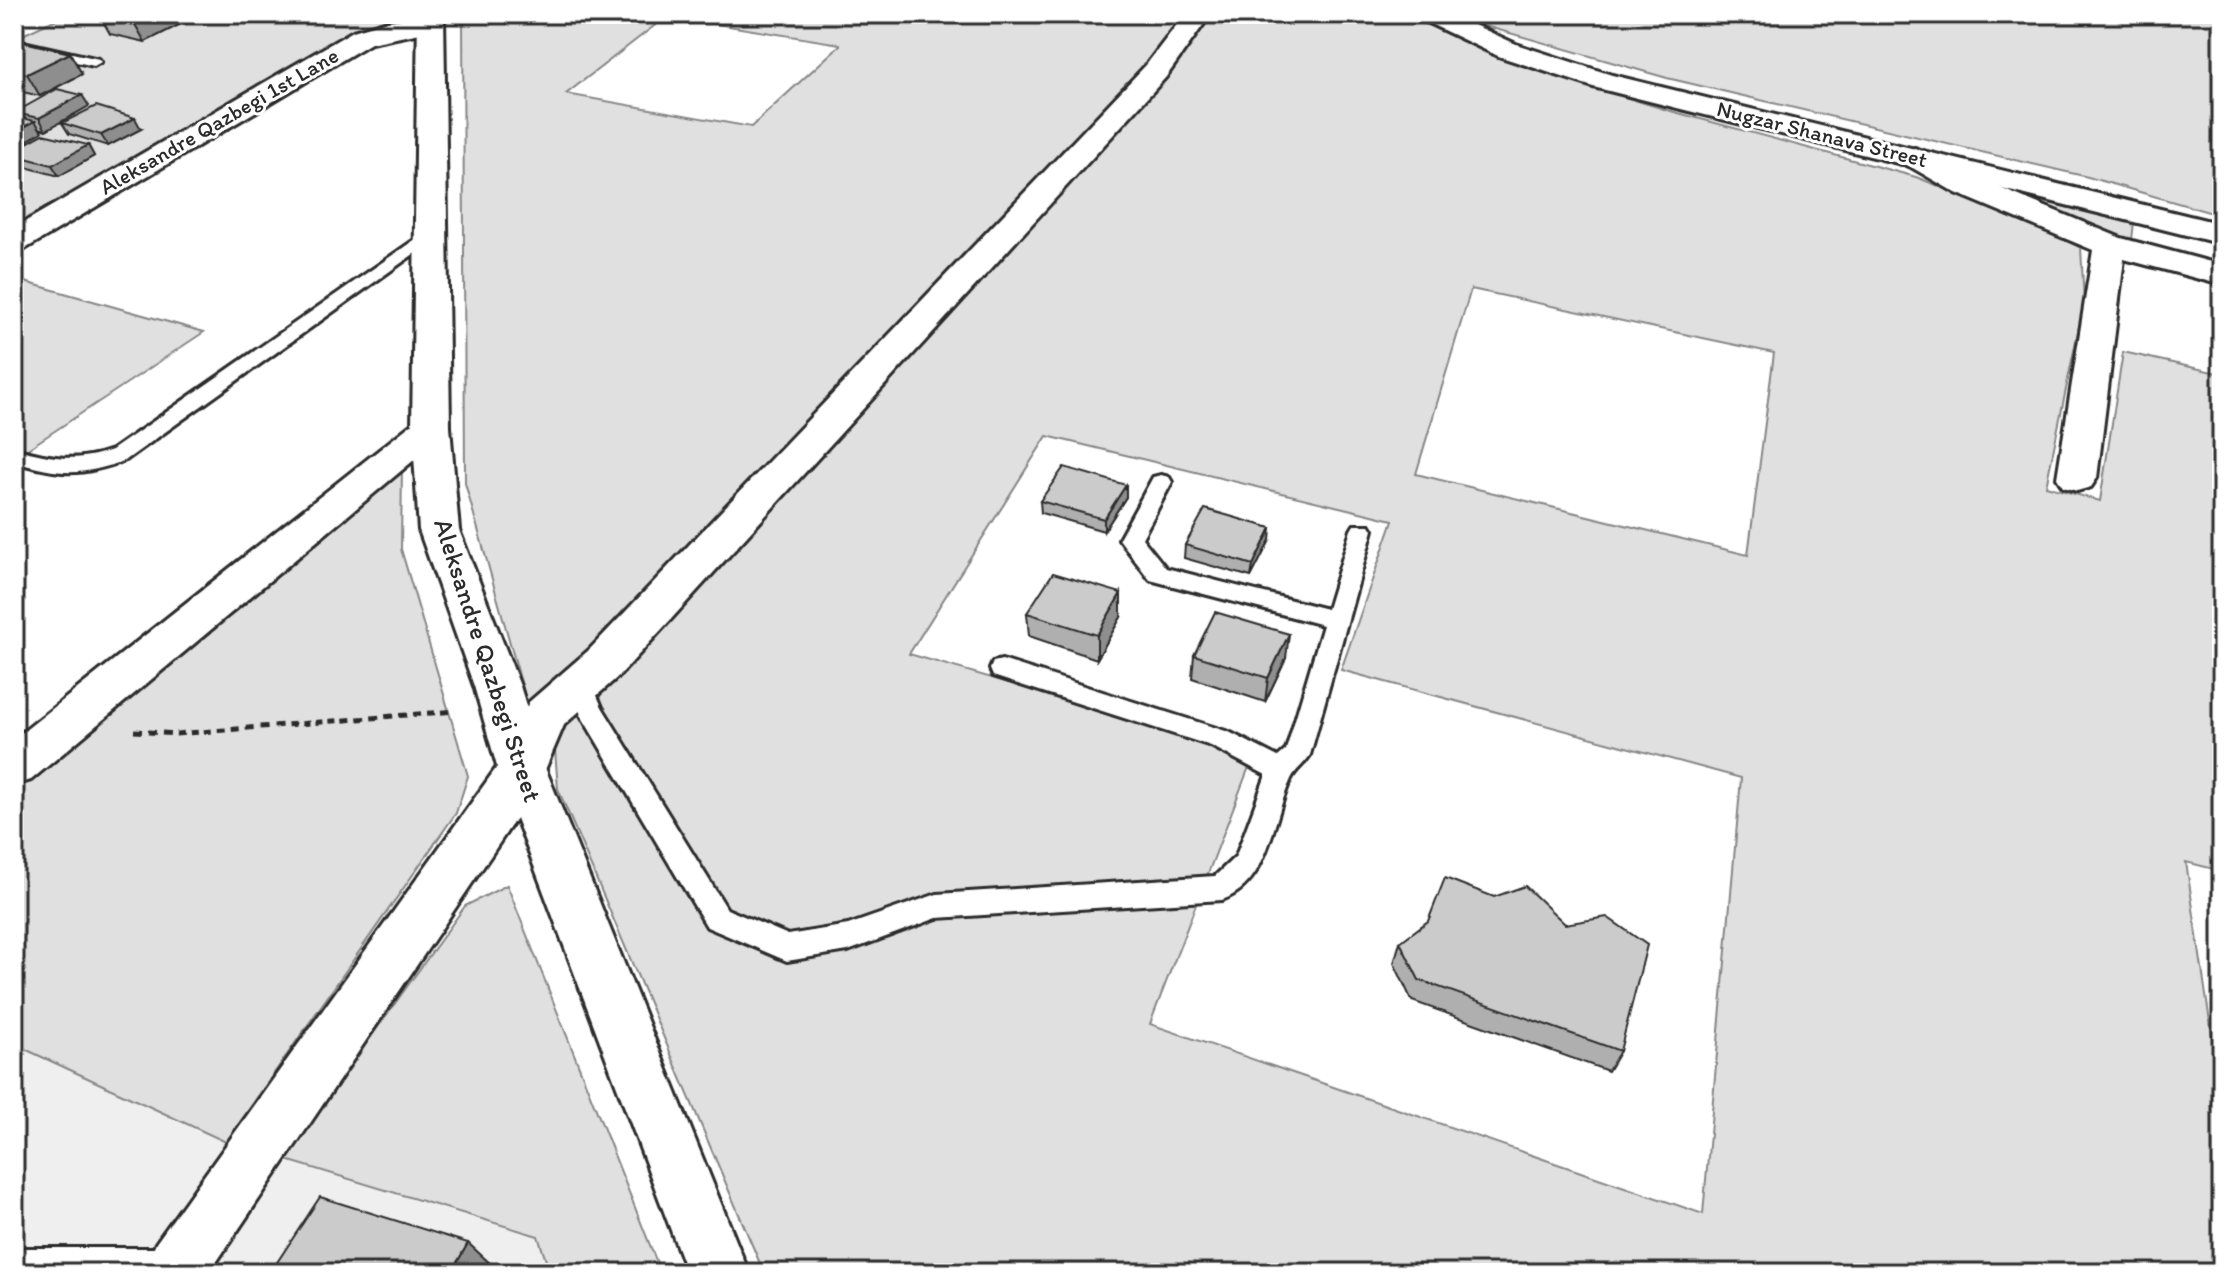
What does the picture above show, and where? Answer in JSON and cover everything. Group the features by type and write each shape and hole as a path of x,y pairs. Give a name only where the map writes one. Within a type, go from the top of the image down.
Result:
{"street":[{"path":"179,1269 522,770 545,715 605,662 1156,71 1198,14"},
{"name":"Nugzar Shanava Street","path":"1429,14 1507,50 1603,81 2222,234"},
{"name":"Aleksandre Qazbegi Street","path":"431,18 431,427 439,530 503,707 522,770 718,1273"},
{"name":"Aleksandre Qazbegi 1st Lane","path":"14,242 362,37 431,18"},
{"path":"1915,157 1967,186 2110,245 2222,275"},
{"path":"2077,478 2110,245"},
{"path":"14,766 431,427"}],"lane":[{"path":"14,44 94,62"},
{"path":"14,455 65,469 92,465 119,455 433,232"},
{"path":"1161,482 1130,539 1158,574 1336,620"},
{"path":"580,684 591,710 717,918 787,948 848,938 937,906 1222,888 1247,863 1281,771 1297,755 1362,530"},
{"path":"1002,669 1220,739 1281,771"},
{"path":"14,1265 179,1269"}],"path":[{"path":"65,725 176,734 503,707"}],"shaded area":[{"path":"67,14 413,14 413,19 14,230 14,125 37,111 14,106 14,39"},
{"path":"463,14 1183,14 1149,71 543,703 526,700 465,483","holes":["667,16 840,44 751,127 566,94"]},
{"path":"1207,14 1403,14 1508,61 1667,110 1916,177 2037,225 2081,248 2084,302 2046,486 2100,501 2123,352 2222,374 2222,871 2186,862 2213,1042 2222,1045 2222,1273 764,1273 558,789 554,737 557,716","holes":["1471,289 1774,353 1748,555 1416,474","1047,436 1393,520 1341,670 1741,778 1703,1214 1150,1024 1254,754 909,654"]},
{"path":"1460,14 2222,14 2222,216 2088,177 1667,78 1485,26"},
{"path":"2008,190 2134,222 2132,240 2064,215"},
{"path":"14,279 204,332 14,458"},
{"path":"402,465 401,549 468,776 456,813 226,1142 14,1044 14,789"},
{"path":"507,885 661,1273 550,1273 538,1236 283,1159 465,906"},
{"path":"14,1044 226,1142 538,1236 550,1273 14,1273"}],"building":[{"path":"103,14 148,14 133,21"},
{"path":"24,42 70,53 27,74 14,71 14,47"},
{"path":"57,89 82,95 39,118 14,113"},
{"path":"96,106 135,118 101,135 62,123"},
{"path":"14,116 35,121 14,132"},
{"path":"43,134 88,145 52,165 14,155 14,150"},
{"path":"1064,467 1126,485 1104,519 1040,501"},
{"path":"1205,509 1271,528 1253,565 1185,545"},
{"path":"1053,573 1121,593 1097,635 1027,613"},
{"path":"1215,612 1289,634 1268,678 1194,655"},
{"path":"1445,878 1494,897 1525,886 1565,924 1607,917 1647,945 1620,1051 1419,980 1400,942 1428,921"},
{"path":"320,1197 468,1243 451,1273 270,1273"}]}
